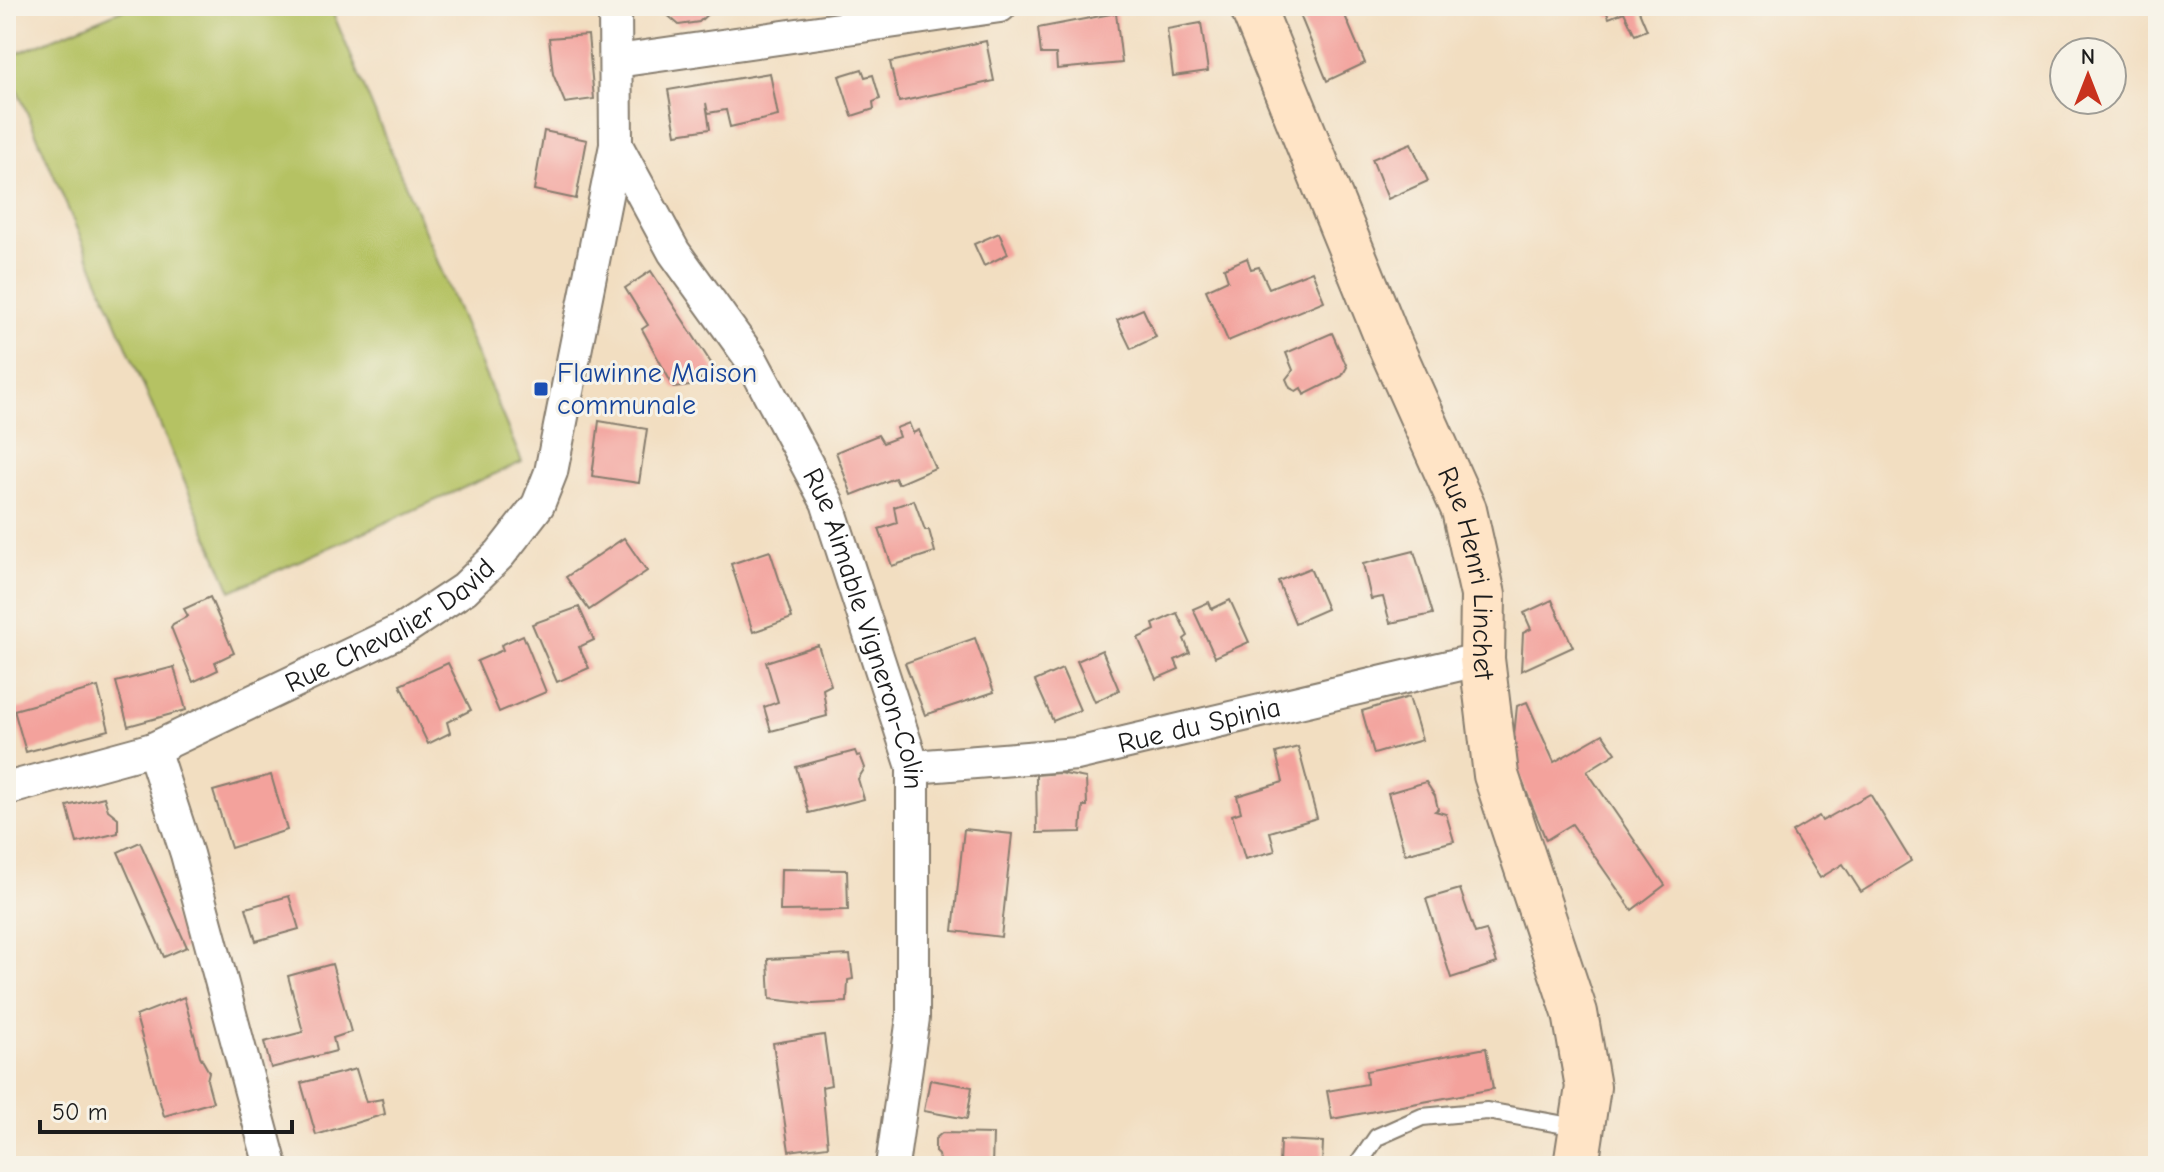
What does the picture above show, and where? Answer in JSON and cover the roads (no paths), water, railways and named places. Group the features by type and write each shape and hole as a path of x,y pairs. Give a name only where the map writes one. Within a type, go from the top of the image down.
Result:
{"street":[{"name":"Rue Chevalier David","path":"6,789 153,749 404,629 464,589 500,554 538,505 551,472 616,145 615,6"},
{"path":"617,61 1000,6"},
{"name":"Rue Henri Linchet","path":"1252,6 1390,345 1464,510 1483,595 1482,659 1496,775 1575,1013 1588,1087 1580,1147"},
{"name":"Rue Aimable Vigneron-Colin","path":"616,145 674,252 751,359 827,502 913,767 913,1018 892,1166"},
{"name":"Rue du Spinia","path":"913,767 1077,754 1482,659"},
{"path":"153,749 187,854 271,1166"}],"lane":[{"path":"1357,1166 1377,1137 1422,1117 1487,1111 1580,1147"}],"place":[{"name":"Flawinne Maison communale","path":"541,389"}]}
